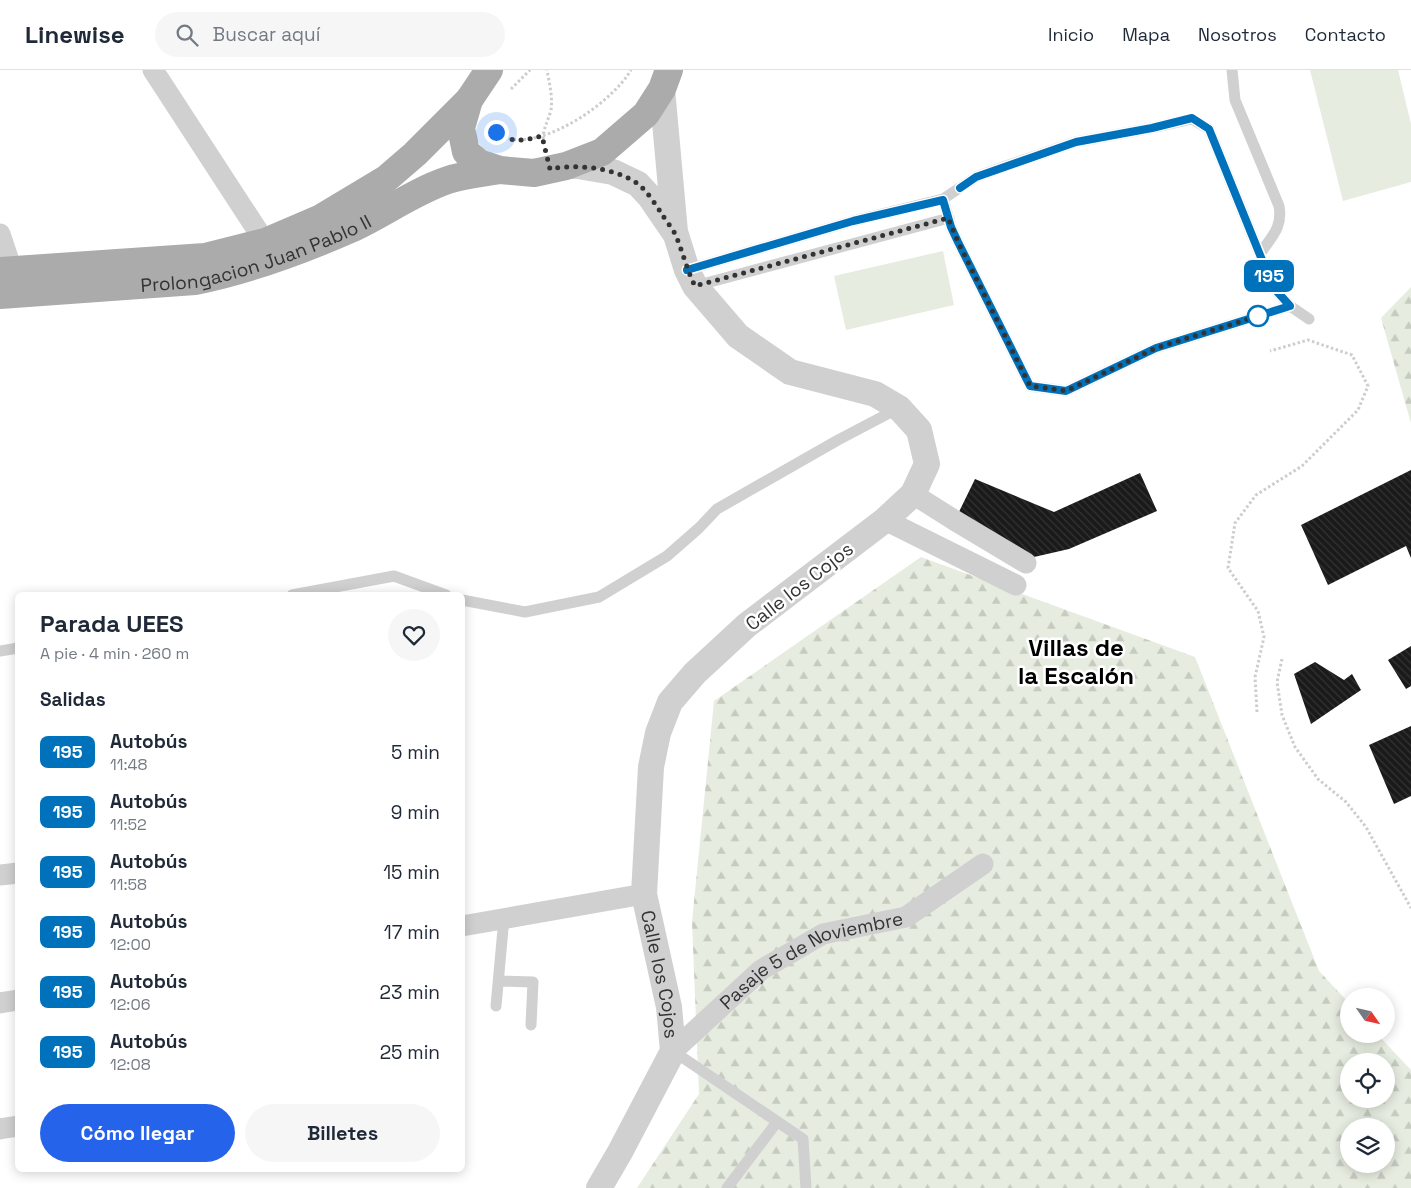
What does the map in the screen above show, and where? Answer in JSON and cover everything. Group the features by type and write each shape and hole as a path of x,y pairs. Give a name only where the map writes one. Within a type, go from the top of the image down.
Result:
{"main road":[{"path":"489,70 469,100 461,128 466,152 479,163 500,170 534,173 558,168 602,152 646,114 668,77"},
{"name":"Prolongacion Juan Pablo II","path":"6,270 205,257 265,242 321,218 386,179 415,154 469,100"},
{"name":"Prolongacion Juan Pablo II","path":"0,295 195,281 217,276 282,256 333,236 378,216 440,183 464,176 500,170"}],"street":[{"path":"153,70 265,242"},
{"path":"668,77 676,235"},
{"name":"Calle los Cojos","path":"558,168 613,172 638,184 650,197 676,235 691,278 738,336 790,372 875,394 899,408 919,430 927,464 913,494 885,520 747,625 695,674 670,702 658,733 652,767 644,894 669,1007 672,1051 600,1188"},
{"path":"0,234 6,270"},
{"path":"913,494 1026,563"},
{"path":"885,520 1016,585"},
{"name":"Pasaje 5 de Noviembre","path":"672,1051 761,970 823,934 906,917 983,864"},
{"path":"0,875 15,873"},
{"path":"465,925 644,894"},
{"path":"0,1003 15,1000"},
{"path":"0,1129 15,1126"}],"lane":[{"path":"1232,70 1235,100 1279,206 1281,218 1278,227 1260,254"},
{"path":"691,278 853,221 943,200 976,177 1076,142 1152,128 1192,118 1209,129 1273,287 1290,306 1309,319"},
{"path":"943,200 958,242 1030,386 1066,391 1156,348 1290,306"},
{"path":"691,278 948,218"},
{"path":"465,601 525,612 598,597 667,556 699,528 717,509 838,440 899,408"},
{"path":"308,592 394,576 438,592"},
{"path":"0,651 15,648"},
{"path":"496,1006 504,918"},
{"path":"499,982 533,982 531,1025"},
{"path":"672,1051 803,1139 806,1188"},
{"path":"727,1188 777,1122"}],"path":[{"path":"506,96 515,83 530,70"},
{"path":"546,70 551,108 542,136 558,168"},
{"path":"494,120 492,124 496,132 504,138 520,141 542,136 571,123 591,110 611,94 630,70"},
{"path":"1257,712 1255,677 1264,637 1258,611 1228,568 1235,523 1256,495 1302,466 1358,410 1368,386 1352,355 1308,340 1270,351"},
{"path":"1282,659 1277,682 1282,715 1295,747 1318,779 1346,802 1366,827 1411,908"}],"green space":[{"path":"1310,70 1398,70 1411,124 1411,182 1343,201"},
{"path":"943,251 954,305 846,330 834,276"},
{"path":"1411,287 1411,423 1381,318"},
{"path":"921,557 1195,657 1319,971 1340,993 1340,1043 1386,1043 1395,1053 1340,1053 1340,1108 1395,1108 1395,1053 1411,1070 1411,1188 637,1188 699,1094 692,922 714,701"}],"building":[{"path":"1411,470 1411,558 1406,546 1328,585 1301,525"},
{"path":"1140,473 1157,511 1069,549 1034,557 956,518 975,479 1054,512"},
{"path":"1411,646 1411,686 1406,689 1388,660"},
{"path":"1315,662 1344,680 1352,674 1361,690 1311,724 1294,674"},
{"path":"1411,726 1411,796 1394,804 1369,745"}],"bus line":[{"name":"195","path":"687,270 853,221 943,200 951,227 958,242 1030,386 1066,391 1156,348 1290,306 1273,287 1209,129 1192,118 1152,128 1076,142 976,177 960,188"}],"district":[{"name":"Villas de la Escalón","path":"1076,662"}],"route":[{"path":"496,132 504,138 520,141 542,136 550,169 578,166 613,172 638,184 650,197 676,235 687,270 695,286 948,218 984,296 1030,386 1066,391 1156,348 1258,316"}]}
